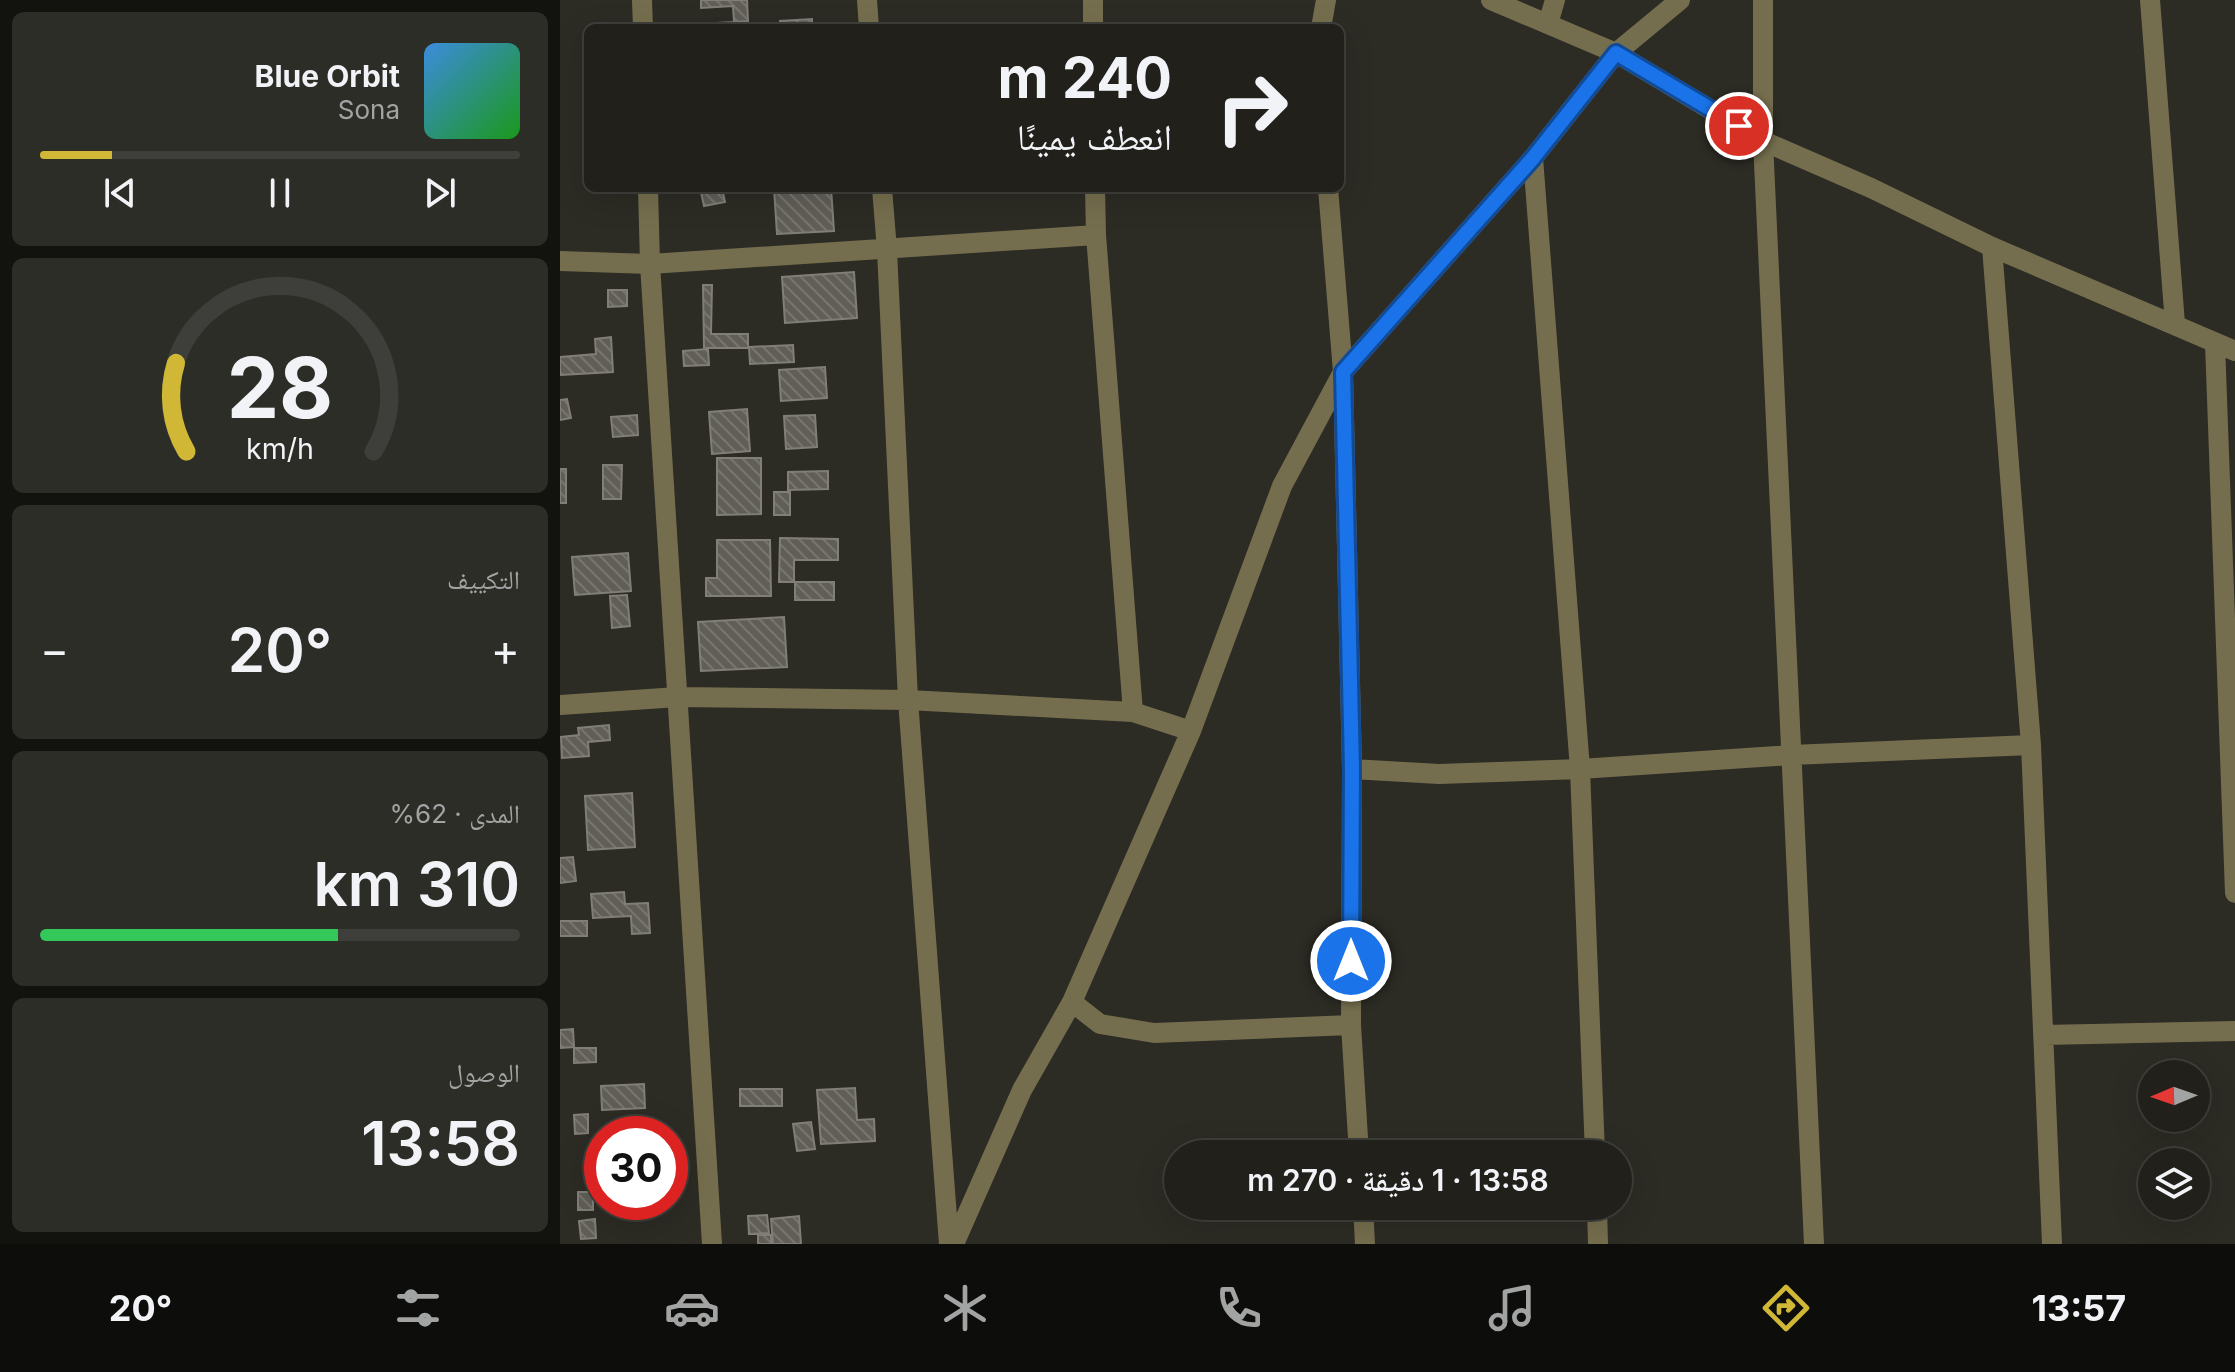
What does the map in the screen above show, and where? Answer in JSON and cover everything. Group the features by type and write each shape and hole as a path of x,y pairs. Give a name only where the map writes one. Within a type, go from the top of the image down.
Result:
{"street":[{"path":"642,0 643,24"},
{"path":"867,0 869,24"},
{"path":"1093,0 1093,24"},
{"path":"1322,24 1326,0"},
{"path":"1491,0 1616,53 1763,141 1871,188 1992,247 2235,351"},
{"path":"1548,24 1555,0"},
{"path":"952,1244 1022,1090 1072,1002 1191,731 1282,486 1343,372 1533,158 1616,53 1680,0"},
{"path":"1763,0 1763,141 1814,1244"},
{"path":"2150,0 2175,324"},
{"path":"1533,158 1580,769 1594,1140"},
{"path":"648,192 650,264 712,1244"},
{"path":"882,192 908,700 952,1244"},
{"path":"1095,192 1133,712"},
{"path":"1328,192 1343,372 1352,769 1351,1025 1358,1140"},
{"path":"560,261 650,264 1096,235"},
{"path":"1992,247 2031,745 2052,1244"},
{"path":"2215,343 2232,732 2235,893"},
{"path":"560,705 678,697 908,700 1133,712 1191,731"},
{"path":"1352,769 1439,774 2031,745"},
{"path":"1072,1002 1100,1024 1154,1033 1351,1025"},
{"path":"2043,1035 2235,1031"},
{"path":"1364,1220 1365,1244"},
{"path":"1597,1220 1598,1244"}],"building":[{"path":"701,0 747,0 748,21 734,22 733,6 701,8"},
{"path":"812,19 812,24 780,24 780,21"},
{"path":"701,192 723,192 725,202 704,206"},
{"path":"774,192 831,192 834,231 777,234"},
{"path":"854,272 857,318 785,323 782,277"},
{"path":"703,285 712,285 711,334 748,334 748,348 704,348"},
{"path":"608,290 627,290 627,306 608,307"},
{"path":"611,337 613,372 560,375 560,357 596,354 595,339"},
{"path":"793,345 794,362 750,364 749,347"},
{"path":"708,349 709,365 684,366 683,351"},
{"path":"825,367 827,398 781,401 779,370"},
{"path":"567,399 571,418 560,420 560,400"},
{"path":"747,409 750,451 712,454 709,412"},
{"path":"637,415 638,435 613,437 611,417"},
{"path":"815,415 817,447 786,449 784,416"},
{"path":"717,458 761,458 761,514 717,515"},
{"path":"603,465 622,465 621,499 603,499"},
{"path":"560,469 566,469 566,503 560,503"},
{"path":"828,471 828,489 788,490 788,472"},
{"path":"774,492 790,492 790,515 774,515"},
{"path":"780,538 838,539 838,560 794,560 794,582 779,582"},
{"path":"717,540 770,540 771,596 706,596 706,578 717,578"},
{"path":"628,553 631,591 575,595 572,557"},
{"path":"795,582 834,582 834,600 795,600"},
{"path":"627,595 630,626 612,628 610,596"},
{"path":"784,617 787,667 701,671 698,622"},
{"path":"609,725 610,740 588,742 589,756 562,758 561,737 579,735 578,728"},
{"path":"632,793 635,847 588,850 585,796"},
{"path":"573,857 576,881 560,883 560,858"},
{"path":"624,892 625,904 648,903 650,933 632,934 631,916 593,918 591,894"},
{"path":"560,921 587,921 587,936 560,936"},
{"path":"573,1029 574,1047 560,1048 560,1030"},
{"path":"574,1048 596,1048 596,1062 574,1063"},
{"path":"644,1084 645,1108 602,1110 601,1086"},
{"path":"855,1088 857,1120 874,1119 875,1141 821,1144 817,1090"},
{"path":"740,1089 782,1089 782,1106 740,1106"},
{"path":"588,1114 584,1116 584,1133 575,1134 574,1115"},
{"path":"811,1122 815,1149 797,1151 793,1124"},
{"path":"578,1192 584,1192 584,1210 578,1210"},
{"path":"767,1215 769,1233 749,1234 748,1216"},
{"path":"799,1216 801,1244 773,1244 771,1219"},
{"path":"595,1220 596,1238 581,1239 579,1221"},
{"path":"758,1235 771,1235 771,1244 758,1244"}],"route":[{"path":"1351,961 1352,769 1343,372 1533,158 1616,53 1739,126"}]}
